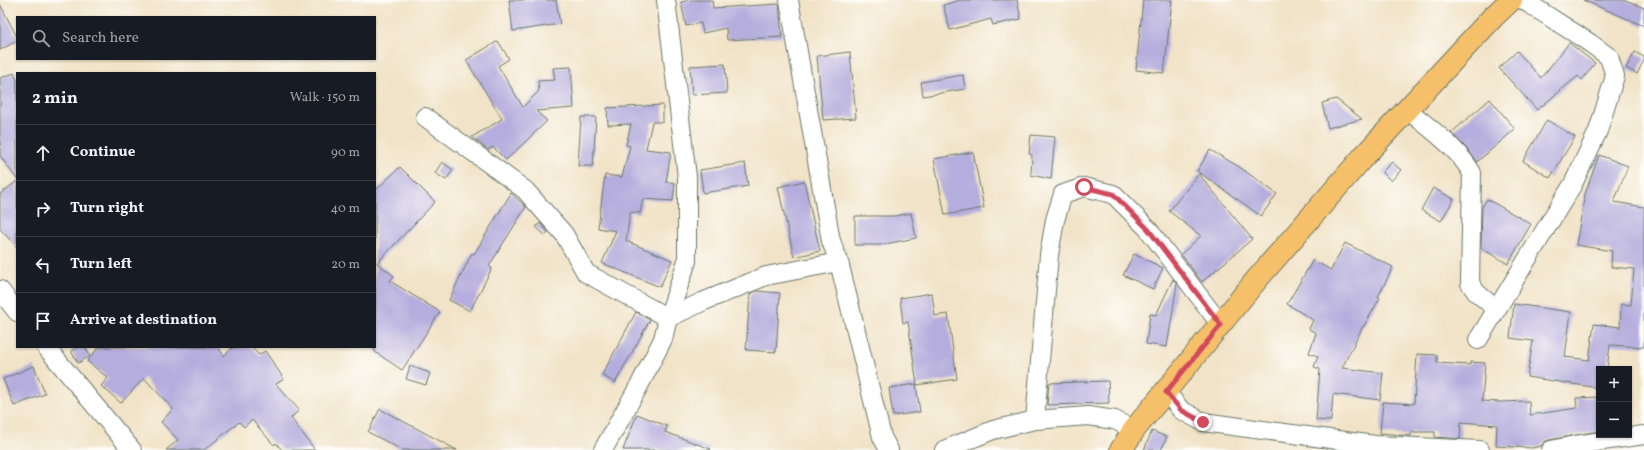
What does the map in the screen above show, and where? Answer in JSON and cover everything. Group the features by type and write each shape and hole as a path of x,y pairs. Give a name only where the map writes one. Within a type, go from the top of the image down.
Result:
{"main road":[{"path":"1121,450 1134,430 1258,278 1328,197 1494,16 1511,0"}],"street":[{"path":"603,450 663,339 668,318 687,261 687,177 666,0"},
{"path":"788,0 831,241 838,262 882,436 889,450"},
{"path":"1478,340 1574,184 1598,131 1616,76 1609,57 1590,43 1522,0"},
{"path":"1408,110 1457,152 1466,161 1472,173 1470,283 1476,292 1496,309"},
{"path":"425,117 525,190 564,234 586,274 668,318"},
{"path":"1035,420 1049,255 1055,220 1063,194 1084,187 1113,194 1148,229 1221,325"},
{"path":"668,318 702,302 766,276 838,262"},
{"path":"0,290 16,311"},
{"path":"47,348 132,450"},
{"path":"1166,392 1181,410 1203,422 1375,445 1480,450"},
{"path":"944,450 993,430 1035,420 1088,416 1115,420 1134,430"},
{"path":"1551,450 1644,435"}],"building":[{"path":"509,0 556,0 560,24 513,31"},
{"path":"690,0 712,0 713,8 779,4 782,37 727,40 726,28 703,33 701,23 686,26 681,2"},
{"path":"961,0 1017,0 1021,19 993,25 991,19 950,30 943,5"},
{"path":"1143,0 1172,0 1164,73 1136,70"},
{"path":"1583,0 1626,0 1644,8 1644,26"},
{"path":"0,4 16,35 16,42 0,50"},
{"path":"498,41 509,59 498,66 523,107 539,91 538,81 555,80 553,68 571,67 574,108 536,111 547,121 506,160 493,147 488,150 472,137 502,119 466,60"},
{"path":"1569,43 1595,63 1582,80 1578,76 1537,110 1499,68 1517,51 1541,78"},
{"path":"850,52 856,118 823,120 817,56"},
{"path":"1635,52 1644,57 1637,74 1626,68"},
{"path":"725,64 727,93 692,95 690,66"},
{"path":"14,73 16,78 16,178 0,156 0,78"},
{"path":"963,75 965,89 923,96 921,82"},
{"path":"1336,99 1362,119 1328,128 1322,103"},
{"path":"1490,99 1515,129 1477,162 1451,133"},
{"path":"663,105 663,122 652,122 646,149 671,152 666,182 675,183 673,201 643,199 640,213 630,212 626,241 672,260 660,287 602,263 616,231 598,228 605,175 622,177 630,146 626,145 631,124 608,125 607,108"},
{"path":"581,117 596,117 593,166 578,166"},
{"path":"1547,120 1575,137 1550,178 1523,161"},
{"path":"1031,135 1055,137 1051,179 1031,175 1032,155 1029,154"},
{"path":"1210,150 1238,166 1277,194 1261,216 1197,171"},
{"path":"973,152 984,208 945,215 934,159"},
{"path":"1599,155 1628,166 1614,202 1644,207 1644,347 1610,345 1607,366 1596,366 1596,388 1527,377 1533,341 1510,338 1514,304 1571,312 1565,357 1589,360 1594,324 1620,327 1621,304 1631,305 1634,269 1611,267 1612,251 1576,245 1585,194"},
{"path":"442,162 453,170 446,180 435,173"},
{"path":"1392,162 1401,170 1391,181 1382,172"},
{"path":"745,163 748,186 703,193 700,170"},
{"path":"400,167 435,202 377,263 394,276 390,281 440,312 402,370 375,352 376,190"},
{"path":"1199,174 1252,239 1202,282 1181,254 1201,236 1169,211"},
{"path":"804,181 820,251 794,257 778,187"},
{"path":"16,182 16,246 0,229 0,194"},
{"path":"1433,188 1454,199 1441,221 1421,210"},
{"path":"511,193 526,207 489,266 492,268 470,311 449,300 472,253 474,254"},
{"path":"1487,199 1531,224 1508,264 1481,248 1482,207"},
{"path":"911,213 916,238 880,245 855,245 855,216 895,216"},
{"path":"540,223 548,232 545,235 536,227"},
{"path":"1345,243 1393,267 1378,297 1380,298 1363,326 1342,368 1383,373 1380,400 1333,394 1331,421 1316,420 1320,369 1314,367 1318,356 1309,353 1316,333 1309,329 1313,320 1287,304 1313,260 1331,270"},
{"path":"1134,254 1163,268 1153,289 1123,275"},
{"path":"1173,279 1177,284 1167,347 1146,344 1150,314 1156,315"},
{"path":"757,291 780,293 776,352 746,350 750,294"},
{"path":"932,293 935,316 948,314 957,379 917,385 908,322 903,323 900,298"},
{"path":"636,312 650,320 615,383 602,375"},
{"path":"77,348 86,348 90,356 78,363 71,351"},
{"path":"98,348 219,348 224,356 232,348 252,348 259,355 265,351 284,379 276,384 299,410 291,418 315,450 282,450 276,443 274,445 252,420 244,427 239,422 204,450 166,450 178,440 161,422 173,409 144,378 121,403 101,386 108,378 87,361"},
{"path":"1417,354 1437,355 1437,363 1470,365 1470,362 1485,363 1482,401 1529,401 1530,415 1577,408 1576,398 1596,397 1596,432 1549,440 1544,442 1541,446 1532,448 1496,446 1497,425 1461,422 1460,439 1435,437 1435,432 1411,432 1411,436 1380,433 1383,402 1414,404"},
{"path":"34,366 45,394 14,406 3,379"},
{"path":"410,366 430,373 426,385 406,379"},
{"path":"1108,381 1109,403 1047,405 1049,383"},
{"path":"916,384 920,412 893,416 889,388"},
{"path":"380,409 457,450 402,450 368,432"},
{"path":"637,414 667,426 665,432 711,449 623,450"},
{"path":"1152,431 1167,437 1161,450 1144,450"}],"route":[{"path":"1084,187 1113,194 1148,229 1221,325 1166,392 1181,410 1203,422"}]}
